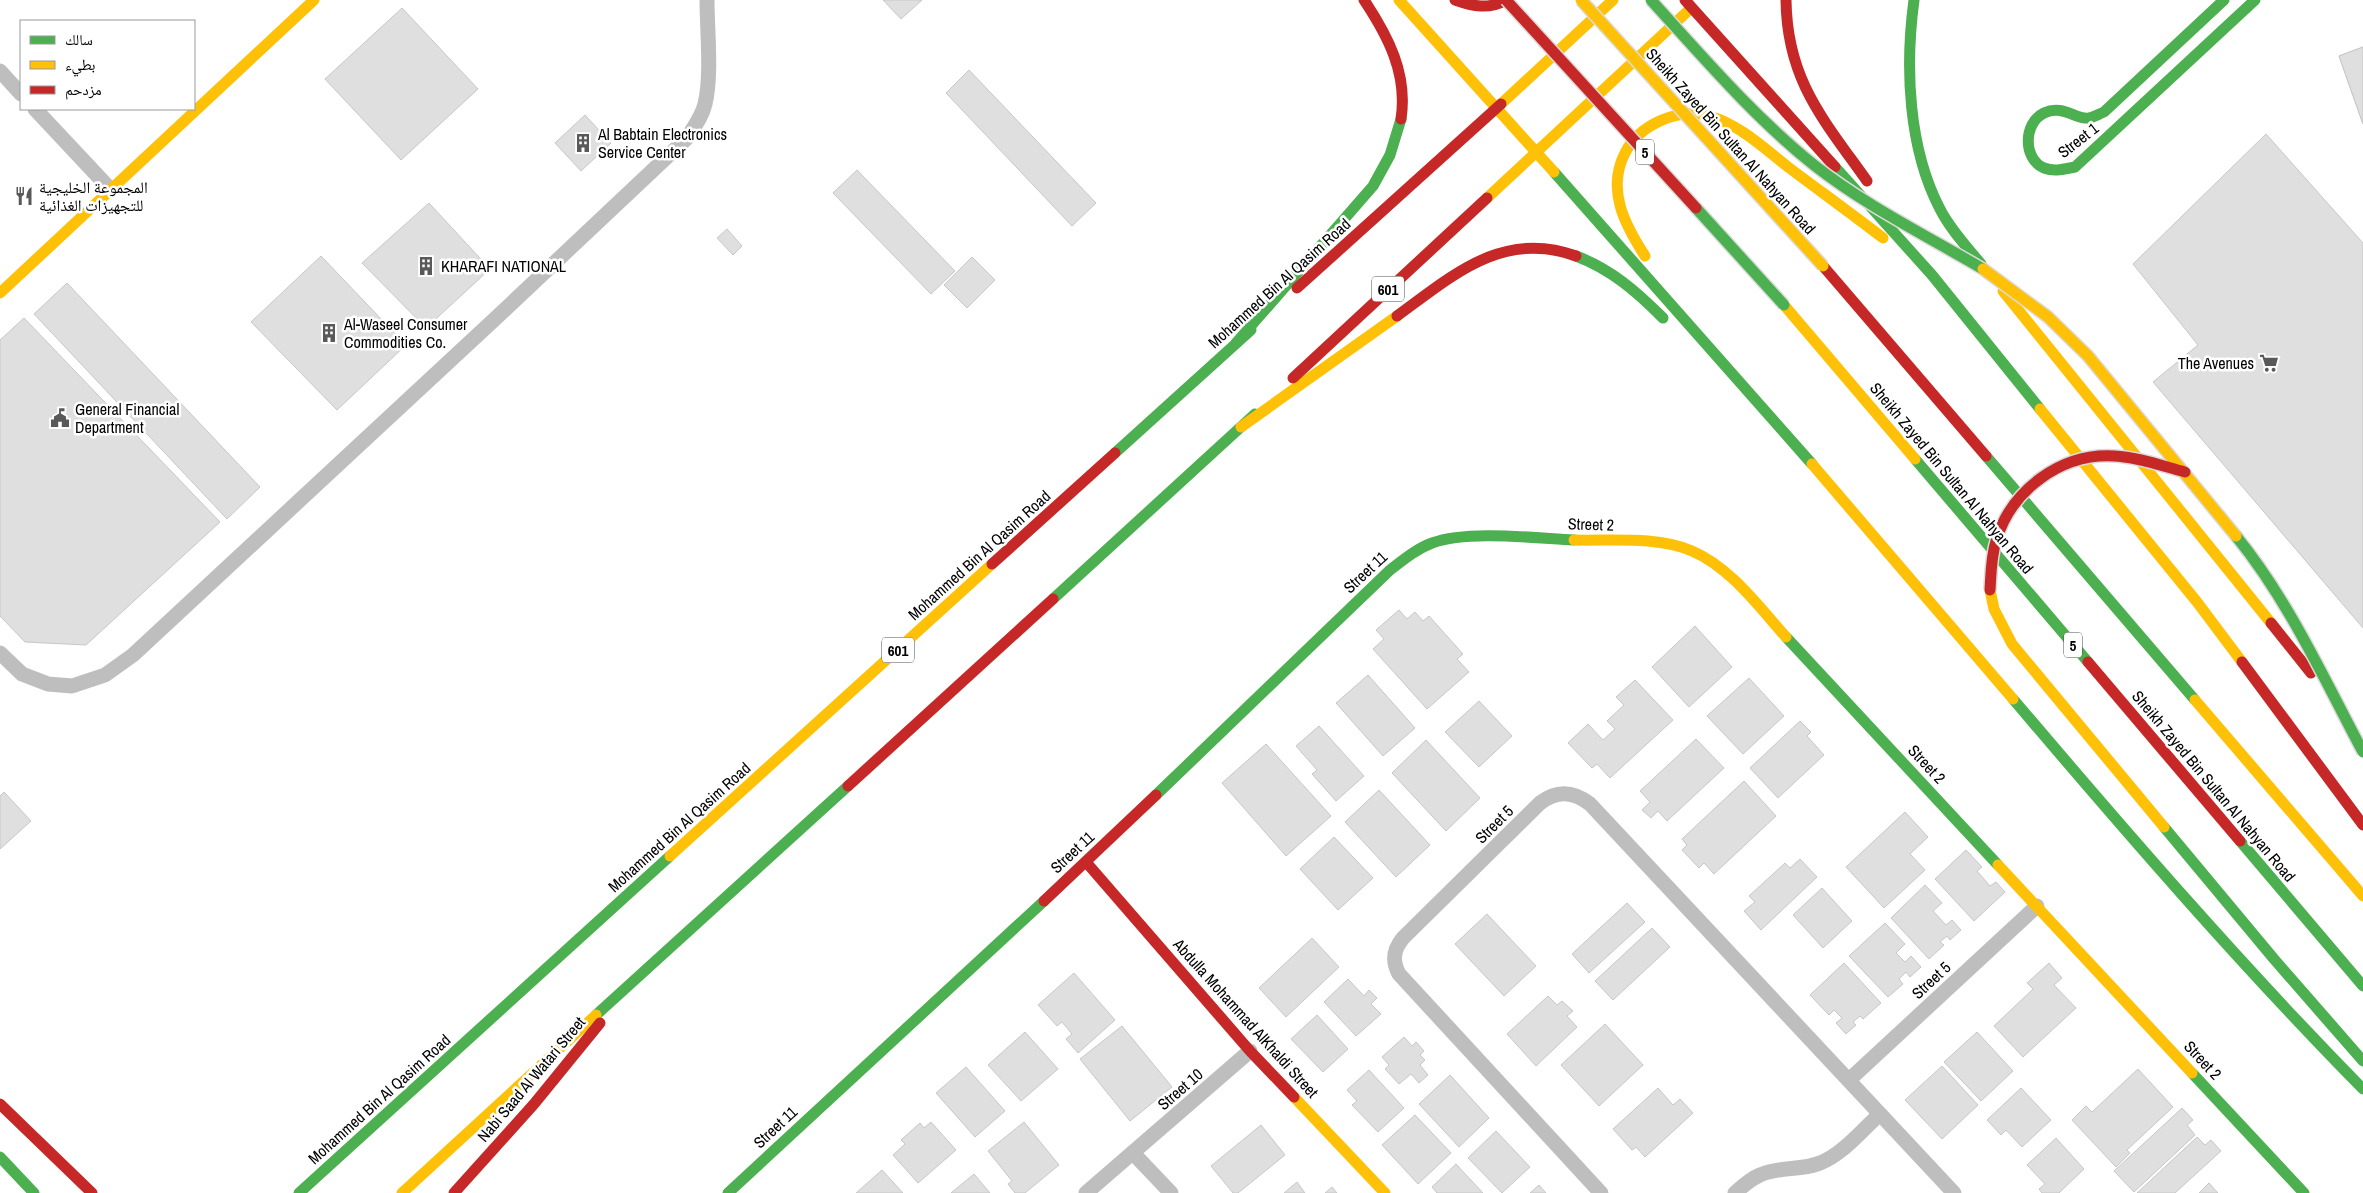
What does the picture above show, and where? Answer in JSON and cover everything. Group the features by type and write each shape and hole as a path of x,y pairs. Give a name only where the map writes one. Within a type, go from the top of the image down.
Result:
{"main road":[{"path":"0,294 314,0"},
{"path":"1236,343 1378,181 1398,140 1404,111 1401,79 1390,43 1380,22 1364,0"},
{"path":"1399,0 1690,322 1885,547 2193,909 2328,1055 2363,1089"},
{"path":"1455,0 1476,7 1502,3 1506,0"},
{"name":"Sheikh Zayed Bin Sultan Al Nahyan Road","path":"1506,0 1784,305 2363,986"},
{"name":"Sheikh Zayed Bin Sultan Al Nahyan Road","path":"1581,0 1823,266 2363,896"},
{"name":"Mohammed Bin Al Qasim Road","path":"299,1193 1497,108 1613,0"},
{"path":"1651,0 1760,118 1815,166 1870,204 1991,273 2048,317 2100,369 2236,534 2275,588 2363,752"},
{"path":"1786,0 1785,23 1790,54 1802,85 1820,114 1932,275"},
{"path":"1914,0 1910,29 1909,65 1914,119 1926,177 1943,216 2363,738"},
{"name":"Street 1","path":"2224,0 2104,112 2088,118 2060,110 2049,111 2040,115 2030,126 2027,137 2031,157 2041,167 2052,172 2064,171 2075,167 2255,0"},
{"path":"1692,2 1932,275 2197,602 2363,826"},
{"name":"601","path":"402,1193 1241,427 1536,152 1692,2"},
{"path":"1690,322 1631,235 1616,197 1618,170 1627,148 1649,126 1679,114 1709,115 1738,130 1932,275"},
{"path":"1241,427 1452,276 1476,260 1497,252 1522,248 1546,249 1570,254 1593,263 1616,275 1643,297 1668,323"},
{"path":"1748,409 1885,547"},
{"path":"2185,472 2141,460 2112,456 2083,459 2056,469 2031,485 2012,507 1998,533 1991,561 1990,590 1994,609 2012,644 2274,960 2363,1061"},
{"name":"Street 2","path":"1440,539 1464,536 1647,542 1692,551 1713,563 1735,582 2304,1193"},
{"name":"Street 11","path":"728,1193 1086,862 1390,570 1413,551 1440,539"},
{"name":"Abdulla Mohammad AlKhaldi Street","path":"1086,862 1250,1051 1385,1193"},
{"name":"Nabi Saad Al Watari Street","path":"454,1193 534,1104 631,985"},
{"path":"0,1104 92,1193"},
{"path":"0,1157 34,1193"},
{"path":"292,1193 309,1184"}],"street":[{"path":"0,653 22,674 48,684 72,686 105,675 133,655 202,592 687,138 699,121 705,104 708,83 707,0"},
{"path":"0,72 20,93"},
{"path":"36,110 110,189"},
{"name":"Street 5","path":"1601,1193 1399,974 1394,960 1395,952 1403,938 1548,797 1566,793 1575,795 1590,804 1954,1193"},
{"name":"Street 5","path":"1849,1080 2037,906"},
{"name":"Street 10","path":"1086,1193 1250,1051"},
{"path":"1735,1193 1760,1174 1807,1167 1830,1158 1880,1114"},
{"path":"1133,1153 1171,1193"}],"building":[{"path":"883,0 922,0 901,19"},
{"path":"402,8 478,89 401,160 325,79"},
{"path":"2363,47 2363,124 2339,56"},
{"path":"2363,47 2363,124 2339,56"},
{"path":"969,70 1096,203 1072,226 946,93"},
{"name":"Al Babtain Electronics Service Center","path":"585,115 611,143 581,171 555,143"},
{"name":"The Avenues","path":"2266,134 2363,243 2363,628 2153,382 2198,345 2133,264"},
{"path":"857,170 955,271 931,294 833,193"},
{"name":"KHARAFI NATIONAL","path":"429,203 490,269 426,328 362,263"},
{"path":"727,229 742,246 733,255 717,238"},
{"name":"Al-Waseel Consumer Commodities Co.","path":"321,256 406,345 337,410 251,322"},
{"path":"972,257 995,280 967,308 944,285"},
{"path":"67,283 260,487 227,519 34,314"},
{"name":"General Financial Department","path":"24,318 220,522 86,645 25,642 0,616 0,340"},
{"path":"1399,610 1407,619 1415,612 1423,621 1429,616 1463,654 1457,659 1469,672 1427,709 1373,649 1384,639 1376,630"},
{"path":"1695,626 1732,667 1689,707 1652,667"},
{"path":"1368,675 1415,728 1383,756 1336,703"},
{"path":"1749,678 1784,716 1743,754 1707,716"},
{"path":"1635,680 1673,720 1610,778 1597,764 1592,768 1568,743 1588,724 1603,740 1615,729 1607,721 1624,705 1616,697"},
{"path":"1479,701 1512,736 1479,767 1445,732"},
{"path":"1800,721 1811,732 1807,736 1824,755 1778,798 1750,768"},
{"path":"1319,726 1364,776 1336,801 1312,774 1317,770 1296,746"},
{"path":"1696,739 1724,768 1667,821 1658,811 1651,818 1642,810 1650,802 1640,791"},
{"path":"1426,740 1480,798 1446,831 1392,773"},
{"path":"1266,744 1331,816 1286,856 1222,783"},
{"path":"1744,781 1776,816 1714,874 1704,863 1699,868 1682,850 1687,845 1682,839"},
{"path":"1379,790 1430,845 1396,877 1345,822"},
{"path":"4,792 31,821 0,849 0,796"},
{"path":"1905,812 1928,837 1910,854 1925,870 1884,908 1846,867"},
{"path":"1334,837 1373,878 1338,910 1300,869"},
{"path":"1966,850 1982,867 1977,871 1990,886 1996,882 2005,892 1974,921 1935,879"},
{"path":"1800,859 1817,877 1761,930 1744,911 1755,902 1749,896 1785,863 1790,868"},
{"path":"1925,885 1942,903 1933,911 1946,925 1952,920 1961,930 1950,940 1947,936 1940,942 1944,945 1929,959 1891,918"},
{"path":"1822,888 1852,921 1823,948 1793,915"},
{"path":"1627,903 1645,922 1589,973 1572,954"},
{"path":"1487,914 1536,966 1504,996 1455,944"},
{"path":"1885,923 1905,944 1896,953 1905,962 1911,956 1921,967 1910,977 1906,972 1899,979 1903,984 1888,997 1849,956"},
{"path":"1652,928 1670,947 1613,1000 1595,981"},
{"path":"1312,938 1339,967 1286,1017 1259,988"},
{"path":"1844,963 1881,1003 1863,1019 1860,1016 1853,1022 1856,1025 1846,1034 1836,1023 1842,1018 1834,1010 1829,1015 1810,995"},
{"path":"2049,963 2062,978 2054,985 2076,1008 2023,1057 1994,1026 2033,989 2027,983"},
{"path":"1074,973 1115,1020 1078,1053 1066,1039 1072,1034 1062,1022 1057,1026 1038,1005"},
{"path":"1348,979 1364,996 1369,990 1377,998 1371,1004 1381,1014 1356,1036 1324,1002"},
{"path":"1548,996 1557,1005 1562,1001 1573,1011 1567,1016 1577,1027 1536,1066 1507,1034"},
{"path":"1317,1015 1348,1049 1323,1072 1291,1039"},
{"path":"1605,1024 1643,1065 1599,1106 1561,1065"},
{"path":"1122,1026 1172,1087 1130,1121 1080,1059"},
{"path":"1025,1032 1058,1069 1021,1101 988,1065"},
{"path":"1977,1032 2013,1071 1981,1101 1944,1062"},
{"path":"1404,1037 1412,1046 1416,1042 1424,1051 1420,1055 1425,1060 1420,1065 1428,1075 1419,1083 1411,1074 1399,1084 1385,1069 1389,1065 1382,1057"},
{"path":"1942,1066 1978,1105 1942,1139 1905,1100"},
{"path":"966,1067 1005,1111 975,1137 936,1093"},
{"path":"2138,1069 2173,1107 2127,1150 2130,1153 2116,1167 2072,1120 2086,1106 2092,1112"},
{"path":"1369,1070 1404,1108 1378,1132 1352,1105 1357,1101 1347,1090"},
{"path":"1450,1075 1489,1118 1459,1147 1419,1104"},
{"path":"1658,1088 1673,1105 1680,1099 1693,1113 1645,1157 1636,1147 1632,1150 1613,1129"},
{"path":"2021,1088 2051,1120 2022,1147 2006,1130 2001,1135 1987,1120"},
{"path":"2182,1108 2193,1120 2187,1125 2195,1135 2134,1192 2114,1171"},
{"path":"1415,1115 1451,1153 1418,1184 1382,1145"},
{"path":"931,1122 956,1150 918,1183 893,1155 905,1144 901,1140 920,1123 924,1128"},
{"path":"1024,1122 1059,1165 1025,1193 1015,1193 1008,1184 1012,1181 988,1151"},
{"path":"1261,1125 1285,1155 1238,1193 1233,1193 1211,1166"},
{"path":"1496,1131 1530,1167 1502,1193 1468,1158"},
{"path":"2197,1137 2205,1145 2211,1140 2221,1151 2175,1193 2137,1193"},
{"path":"2056,1138 2084,1169 2059,1193 2042,1193 2039,1189 2045,1184 2027,1165"},
{"path":"1456,1164 1483,1193 1437,1193 1432,1187"},
{"path":"882,1170 903,1193 856,1193"},
{"path":"974,1174 990,1193 951,1193"},
{"path":"1297,1182 1305,1193 1284,1193"},
{"path":"2209,1183 2218,1193 2199,1193"},
{"path":"1539,1185 1546,1193 1530,1193"},
{"path":"1332,1187 1337,1193 1325,1193"}],"traffic: fast":[{"path":"1651,0 1750,107 1814,165 1854,194 1983,269"},
{"path":"1914,0 1911,26 1910,79 1915,134 1921,160 1929,185 1944,216 1959,238 1981,264"},
{"path":"2224,0 2104,112 2091,118 2084,118 2057,110 2044,113 2037,118 2029,132 2028,141 2032,157 2037,163 2044,168 2052,170 2075,167 2255,0"},
{"path":"1236,343 1373,186 1390,155 1401,119"},
{"path":"1835,167 1932,275 2040,409"},
{"path":"1554,172 1812,464"},
{"path":"1696,208 1784,305"},
{"path":"1576,256 1612,274 1663,318"},
{"path":"1115,453 1251,330"},
{"path":"1053,599 1255,414"},
{"path":"1986,456 2195,700"},
{"path":"1915,459 2088,662"},
{"path":"1156,795 1390,570 1426,545 1447,539 1482,536 1574,540"},
{"path":"2236,536 2273,587 2305,641 2363,752"},
{"path":"1786,637 1998,865"},
{"path":"2013,699 2184,897 2272,994 2363,1089"},
{"path":"596,1015 848,786"},
{"path":"2164,827 2274,959 2363,1061"},
{"path":"2240,841 2363,986"},
{"path":"299,1193 670,856"},
{"path":"728,1193 1044,901"},
{"path":"2192,1073 2304,1193"},
{"path":"0,1157 34,1193"}],"traffic: slow":[{"path":"0,293 314,0"},
{"path":"1399,0 1554,172"},
{"path":"1581,0 1823,266"},
{"path":"1501,104 1613,0"},
{"path":"1487,198 1689,10"},
{"path":"1645,256 1631,232 1620,207 1617,180 1620,167 1631,143 1640,134 1672,116 1685,114 1709,116 1741,131 1883,238"},
{"path":"1983,269 2048,317 2088,356 2236,536"},
{"path":"2003,291 2271,623"},
{"path":"1784,305 1915,459"},
{"path":"1241,427 1397,316"},
{"path":"2040,409 2197,602 2242,662"},
{"path":"1812,464 2013,699"},
{"path":"1574,540 1649,541 1678,546 1692,551 1706,558 1731,577 1786,637"},
{"path":"670,856 992,564"},
{"path":"1990,590 1994,609 2012,644 2164,827"},
{"path":"2195,700 2363,896"},
{"path":"1998,865 2192,1073"},
{"path":"402,1193 596,1015"},
{"path":"1294,1097 1385,1193"}],"traffic: jam":[{"path":"1364,0 1381,27 1399,71 1402,86 1401,119"},
{"path":"1455,0 1480,6 1493,5 1506,0"},
{"path":"1506,0 1696,208"},
{"path":"1685,0 1835,167"},
{"path":"1786,0 1788,28 1800,76 1822,118 1867,181"},
{"path":"1297,288 1501,104"},
{"path":"1293,378 1487,198"},
{"path":"1397,316 1459,272 1480,261 1502,253 1525,248 1550,249 1576,256"},
{"path":"1823,266 1986,456"},
{"path":"992,564 1115,453"},
{"path":"1990,590 1993,553 2003,523 2013,506 2026,491 2041,478 2057,468 2075,461 2094,457 2114,456 2141,460 2185,472"},
{"path":"848,786 1053,599"},
{"path":"2271,623 2311,673"},
{"path":"2088,662 2240,841"},
{"path":"2242,662 2363,825"},
{"path":"1044,901 1156,795"},
{"path":"1086,862 1250,1051 1294,1097"},
{"path":"454,1193 534,1104 600,1023"},
{"path":"0,1104 92,1193"}],"place":[{"name":"Al Babtain Electronics Service Center","path":"583,143"},
{"name":"المجموعة الخليجية للتجهيزات الغذائية","path":"24,196"},
{"name":"KHARAFI NATIONAL","path":"426,266"},
{"name":"Al-Waseel Consumer Commodities Co.","path":"329,333"},
{"name":"The Avenues","path":"2269,363"},
{"name":"General Financial Department","path":"60,418"}]}
